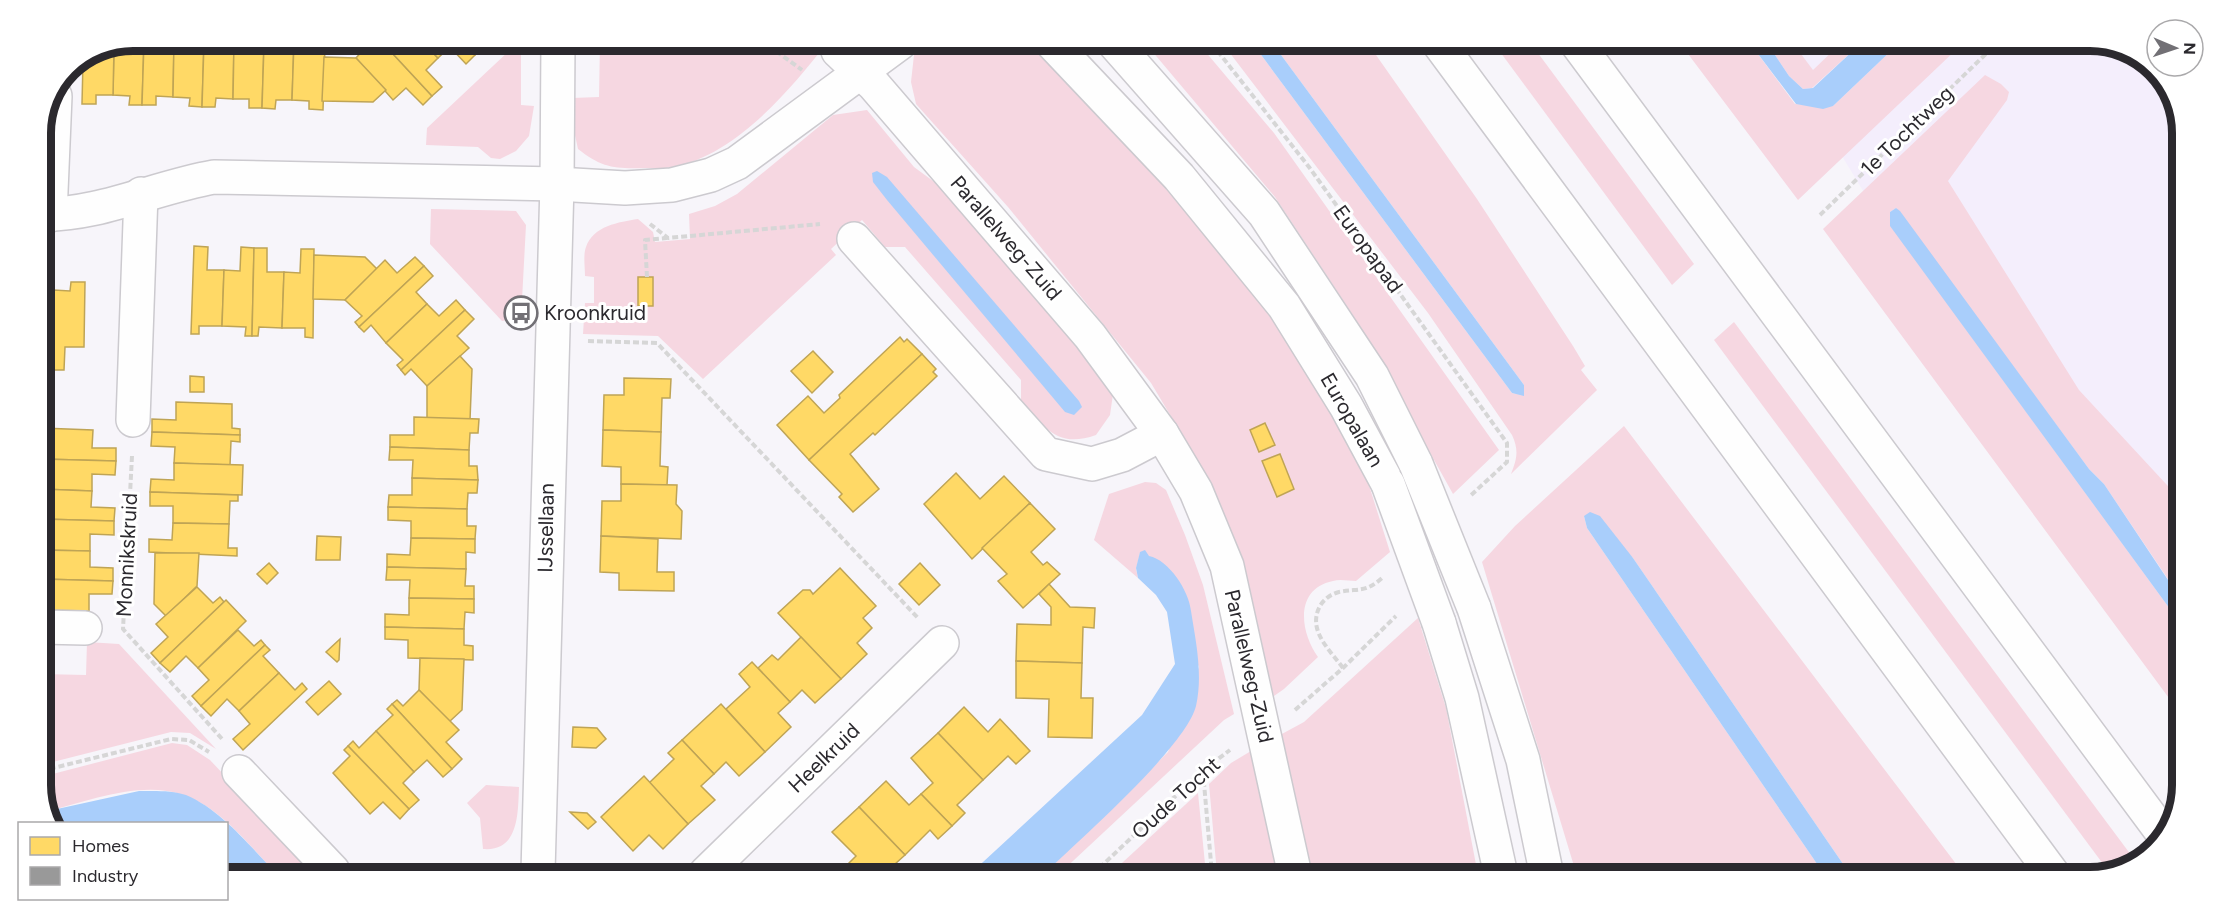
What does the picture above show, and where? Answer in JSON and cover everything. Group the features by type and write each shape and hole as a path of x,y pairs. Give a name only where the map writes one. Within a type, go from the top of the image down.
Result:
{"main road":[{"path":"557,184 558,51"},
{"path":"775,135 838,51"},
{"name":"Parallelweg-Zuid","path":"844,51 1090,336 1162,434 1196,491 1227,566 1293,867"},
{"path":"51,214 78,214 175,184 214,177 557,184 625,188 672,185 711,175 737,163 890,51"},
{"name":"Europalaan","path":"1060,51 1179,177 1284,306 1346,406 1388,484 1439,623 1462,698 1499,867"},
{"name":"Europalaan","path":"1121,51 1264,213 1312,280 1372,376 1416,464 1474,608 1523,759 1545,867"},
{"path":"1444,51 2048,867"},
{"path":"1582,51 2159,829"},
{"path":"51,143 53,116"},
{"name":"IJssellaan","path":"538,867 557,184"},
{"path":"133,420 141,194"},
{"path":"854,239 1046,454 1092,464 1122,455 1162,434"},
{"path":"51,627 85,628"},
{"name":"Heelkruid","path":"712,867 942,643"},
{"path":"239,772 328,867"},
{"path":"2128,787 2162,825"}],"path":[{"path":"778,51 817,80"},
{"name":"Europapad","path":"1218,51 1309,166 1500,433 1507,443 1507,462"},
{"name":"1e Tochtweg","path":"1820,215 1990,51"},
{"path":"643,219 668,238"},
{"path":"647,277 645,240 839,223 854,239"},
{"path":"551,340 657,343 942,643"},
{"name":"Monnikskruid","path":"133,420 130,539 125,552 123,629 235,752 239,772"},
{"path":"1265,732 1305,701 1396,616"},
{"name":"Oude Tocht","path":"1100,867 1202,771 1239,744 1265,732"},
{"path":"51,769 177,738 198,744 222,766 239,772"},
{"path":"1202,771 1211,867"}],"shaded area":[{"path":"509,51 521,51 521,105 534,106 529,136 516,151 500,159 491,158 478,147 426,145 427,128"},
{"path":"600,51 820,51 779,100 740,135 696,160 673,167 609,166 594,160 578,149 573,126 572,98 599,97"},
{"path":"918,51 1044,51 1258,288 1362,463 1390,552 1356,581 1333,581 1320,586 1312,593 1306,602 1305,624 1307,636 1318,657 1274,696 1218,501 1196,458 1151,383 1008,207 916,104 911,82 914,55"},
{"path":"1152,51 1205,51 1274,133 1499,450 1453,494 1356,320 1275,197"},
{"path":"1228,51 1258,51 1512,393 1524,395 1524,385 1278,51 1373,51 1477,199 1573,346 1585,366 1581,370 1597,390 1511,474 1516,454 1516,445 1512,435 1428,313"},
{"path":"1499,51 1536,51 1694,264 1672,285"},
{"path":"1686,51 1756,51 1795,104 1833,106 1891,51 1955,51 1798,200"},
{"path":"1766,51 2101,52 2117,55 2140,68 2145,72 2145,78 2151,78 2161,92 2166,101 2172,127 2172,698 1834,143"},
{"path":"1772,51 1799,51 1813,70 1833,51 1853,51 1812,88 1803,89 1789,76"},
{"path":"1985,75 2001,84 2009,92 2007,100 1948,181 2079,390 2172,490 2172,526 2170,529 2172,532 2172,585 2104,484 2089,469 1896,208 1890,212 1890,225 2172,612 2172,702 1823,229"},
{"path":"867,110 914,167 948,192 1041,300 1113,394 1110,415 1096,435 1083,439 1071,439 1052,433 1045,427 1021,400 1021,380 905,247 885,247 862,220 831,249 836,255 703,379 658,336 583,334 585,303 594,303 594,277 585,276 585,254 589,240 594,234 608,226 638,219 653,232 655,242 690,239 689,214 715,206 737,194 833,115"},
{"path":"431,209 516,211 526,225 522,300 510,300 509,320 502,321 430,244"},
{"path":"1734,322 2131,856 2117,863 2104,865 1714,340"},
{"path":"1624,426 1958,867 1845,867 1633,558 1584,516 1587,528 1819,867 1574,867 1482,562 1515,526"},
{"path":"1145,482 1156,483 1166,490 1203,585 1234,714 1224,720 1066,867 1051,867 1168,752 1199,667 1149,556 1140,553 1136,569 1138,578 1094,540 1109,494"},
{"path":"1418,618 1446,708 1476,867 1308,867 1280,735 1304,722"},
{"path":"87,642 119,644 216,749 190,733 171,732 51,762 51,674 86,675"},
{"path":"172,743 187,745 210,760 310,867 270,867 228,822 209,808 183,795 167,791 133,791 55,809 51,774"},
{"path":"1251,751 1275,867 1216,867 1209,784 1231,763"},
{"path":"486,785 519,787 519,797 517,819 510,838 495,848 483,849 480,818 467,803"},
{"path":"1198,793 1205,867 1118,867"}],"water":[{"path":"1258,51 1278,51 1524,385 1524,396 1512,393"},
{"path":"1756,51 1772,51 1789,76 1803,89 1813,88 1853,51 1891,51 1833,106 1823,109 1796,104"},
{"path":"877,171 887,177 1079,401 1082,407 1074,415 1065,412 887,200 873,182 872,173"},
{"path":"1896,208 1900,211 2089,469 2104,484 2172,586 2172,612 1890,226 1890,212"},
{"path":"1590,512 1600,516 1633,558 1845,867 1819,867 1587,528 1584,516"},
{"path":"1145,550 1149,556 1164,563 1171,570 1182,586 1189,603 1197,647 1199,682 1196,706 1188,724 1152,769 1051,867 978,867 1142,715 1175,664 1167,612 1156,595 1138,578 1136,568 1140,552"},
{"path":"139,791 163,791 186,795 199,801 226,822 60,822 55,810"},
{"path":"228,824 270,867 228,867"}],"building: Homes":[{"path":"144,51 142,105 129,105 130,96 113,95 114,54"},
{"path":"144,51 174,51 173,97 156,96 156,105 142,105"},
{"path":"174,51 204,51 202,107 189,106 190,98 173,97"},
{"path":"204,51 234,51 233,99 216,98 215,107 202,107"},
{"path":"234,51 264,51 262,108 249,108 249,99 233,99"},
{"path":"264,51 294,51 292,100 276,100 275,109 262,108"},
{"path":"294,51 325,51 323,110 309,109 309,101 292,100"},
{"path":"362,51 390,51 432,96 423,105 406,88 393,100 356,58"},
{"path":"390,51 431,51 438,58 426,70 442,87 432,96"},
{"path":"431,51 446,51 438,58"},
{"path":"454,51 471,51 475,55 466,64"},
{"path":"114,54 113,95 96,95 96,104 82,104 83,68 101,57"},
{"path":"324,57 356,58 386,90 373,102 322,101"},
{"path":"194,246 208,247 207,270 224,270 222,326 199,326 199,334 191,334"},
{"path":"241,247 254,248 252,336 245,336 246,327 222,326 224,270 240,271"},
{"path":"254,248 267,248 267,272 284,272 282,328 259,327 258,336 252,336"},
{"path":"301,249 314,249 313,338 305,337 305,328 282,328 284,272 300,273"},
{"path":"314,255 365,257 377,269 345,300 313,299"},
{"path":"415,257 424,266 359,327 355,322 362,316 345,300 385,260 397,273"},
{"path":"424,266 433,276 416,292 427,304 386,343 371,325 364,332 359,327"},
{"path":"638,277 653,277 653,306 638,306"},
{"path":"71,282 85,282 84,347 65,347 64,370 52,370 54,290 70,291"},
{"path":"51,290 54,290 52,370"},
{"path":"456,300 465,310 401,370 397,365 403,360 386,343 427,304 439,316"},
{"path":"465,310 474,319 457,336 469,348 427,386 411,369 405,375 401,370"},
{"path":"900,337 904,342 907,339 922,354 809,460 777,425 808,396 824,413 840,398 839,395"},
{"path":"813,351 833,372 812,393 791,371"},
{"path":"922,354 936,369 933,372 937,376 875,435 873,433 850,454 879,489 853,512 839,497 842,494 809,460"},
{"path":"460,356 472,369 470,420 427,419 427,386"},
{"path":"190,376 204,377 204,392 190,392"},
{"path":"624,378 671,379 670,398 662,398 661,432 603,430 604,395 624,395"},
{"path":"176,402 232,404 232,428 240,429 240,435 152,432 152,419 176,420"},
{"path":"414,417 479,419 478,433 470,433 469,450 390,447 390,435 414,435"},
{"path":"1265,423 1275,445 1259,452 1250,430"},
{"path":"51,428 93,430 92,448 116,448 116,461 51,459"},
{"path":"603,430 661,432 660,466 668,467 667,485 621,484 621,467 602,466"},
{"path":"152,432 240,435 240,442 231,441 230,465 174,463 175,447 151,446"},
{"path":"390,447 469,450 469,466 477,466 478,480 412,478 413,460 389,460"},
{"path":"1280,454 1294,489 1277,497 1262,461"},
{"path":"51,459 116,461 115,475 92,474 92,491 51,489"},
{"path":"174,463 243,465 242,495 150,492 151,479 174,480"},
{"path":"956,473 980,499 1004,476 1030,503 972,559 924,504"},
{"path":"412,478 478,480 477,493 468,493 467,509 388,507 389,495 412,495"},
{"path":"621,484 677,485 676,504 682,511 681,539 601,536 602,501 621,501"},
{"path":"51,489 92,491 91,507 115,508 114,521 51,519"},
{"path":"150,492 238,495 238,501 230,501 229,524 173,523 173,506 150,506"},
{"path":"1030,503 1055,529 1031,552 1043,565 1047,562 1060,574 1023,608 998,581 1007,574 982,548"},
{"path":"388,507 467,509 467,526 476,526 475,539 411,538 411,521 388,520"},
{"path":"51,519 114,521 114,535 90,534 90,551 51,550"},
{"path":"173,523 229,524 228,548 237,548 237,556 149,552 149,539 172,540"},
{"path":"317,536 341,537 340,560 316,560"},
{"path":"601,536 658,539 657,572 674,572 674,591 619,590 619,573 600,572"},
{"path":"411,538 475,539 475,553 466,552 466,569 387,567 387,554 410,555"},
{"path":"51,550 90,551 90,567 113,568 113,581 51,579"},
{"path":"155,553 199,553 197,586 166,616 154,604"},
{"path":"269,563 278,573 267,584 257,574"},
{"path":"920,563 940,585 919,605 899,584"},
{"path":"387,567 466,569 465,586 474,586 474,599 409,598 410,580 386,580"},
{"path":"840,568 876,606 863,618 872,628 857,643 867,654 841,679 778,613 803,590 810,590 813,594"},
{"path":"51,579 113,581 112,594 89,594 89,611 51,610"},
{"path":"1049,584 1070,607 1095,608 1094,628 1083,627 1082,663 1016,661 1017,624 1051,625 1051,607 1039,594"},
{"path":"197,587 213,603 220,597 224,602 160,663 151,653 168,637 156,624"},
{"path":"409,598 474,599 474,613 465,612 464,629 385,627 385,614 409,615"},
{"path":"226,600 246,621 198,668 186,656 170,672 160,663"},
{"path":"385,627 464,629 464,645 473,646 473,660 408,658 408,640 385,639"},
{"path":"238,630 254,646 261,640 265,645 201,706 192,696 209,680 198,668"},
{"path":"801,637 841,679 815,703 802,690 790,702 758,668 772,655 778,660"},
{"path":"340,639 339,660 337,662 326,652"},
{"path":"265,645 270,650 263,656 279,673 239,711 227,699 211,716 201,706"},
{"path":"420,658 464,659 462,710 449,722 419,690"},
{"path":"1016,661 1082,663 1081,698 1093,698 1092,738 1048,737 1049,699 1016,698"},
{"path":"752,662 790,702 778,713 791,727 765,752 726,709 750,687 739,674"},
{"path":"279,673 295,690 302,683 307,689 243,750 233,739 250,724 239,711"},
{"path":"329,681 341,694 318,715 306,702"},
{"path":"419,690 459,730 446,742 462,759 452,769 392,704 397,700 403,706"},
{"path":"392,704 452,769 443,777 427,760 414,772 376,731 393,715 387,709"},
{"path":"721,704 765,752 739,776 726,762 714,774 682,740"},
{"path":"964,707 988,732 1000,719 1030,751 1016,764 1008,756 983,780 938,733"},
{"path":"573,727 597,728 606,739 596,748 572,747"},
{"path":"376,731 414,772 403,783 419,800 409,809 348,746 353,741 359,748"},
{"path":"938,733 983,780 957,805 965,813 952,826 921,794 933,783 911,758"},
{"path":"682,740 714,774 701,786 715,800 688,824 649,783 674,759 668,753"},
{"path":"348,746 409,809 400,819 383,802 370,814 333,773 350,756 344,750"},
{"path":"644,776 688,824 663,849 649,835 633,851 601,817"},
{"path":"886,781 909,805 921,794 952,826 938,839 930,830 905,855 859,807"},
{"path":"859,807 905,855 892,867 845,867 856,856 832,832"},
{"path":"570,812 587,813 596,822 588,829"}],"place":[{"name":"Kroonkruid","path":"521,313"}]}
